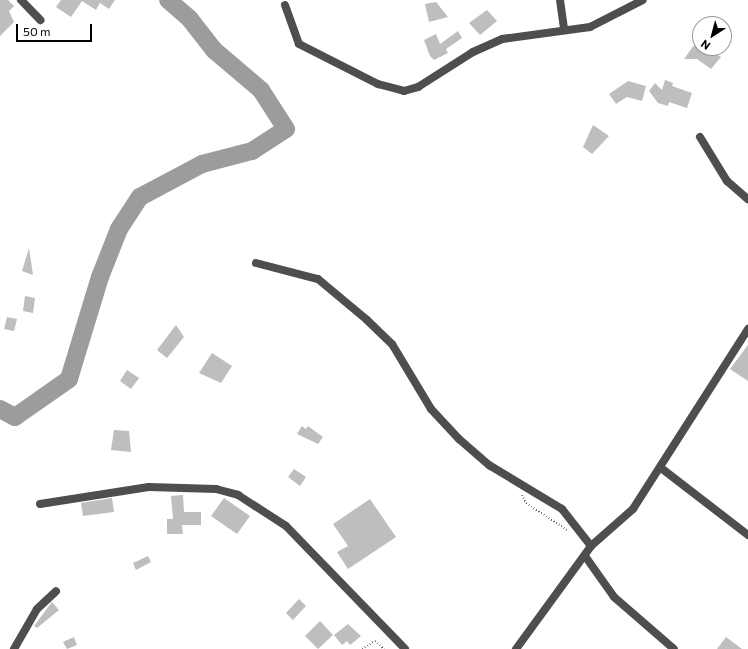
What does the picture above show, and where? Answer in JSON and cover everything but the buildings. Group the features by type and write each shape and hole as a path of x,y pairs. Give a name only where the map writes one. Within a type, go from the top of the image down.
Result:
{"street":[{"path":"21,0 40,20"},
{"path":"560,0 564,29"},
{"path":"285,5 299,44 378,84 404,91 418,87 473,52 502,39 564,29 590,27 643,0"},
{"path":"700,137 727,181 748,199"},
{"path":"256,263 318,279 367,320 392,344 431,409 459,439 515,482 562,509 586,534 591,546"},
{"path":"516,649 591,546 633,509 661,468 748,329"},
{"path":"661,468 748,535"},
{"path":"40,504 149,487 216,489 238,495 286,526 405,649"},
{"path":"585,556 614,597 674,649"},
{"path":"14,649 37,609 56,591"}],"path":[{"path":"515,482 526,503 564,529 586,534"},
{"path":"362,649 375,641 384,649"}],"waterway":[{"path":"0,409 15,417 69,379 100,277 119,229 140,197 202,164 252,151 286,129 261,90 214,50 190,19 168,0"}]}
